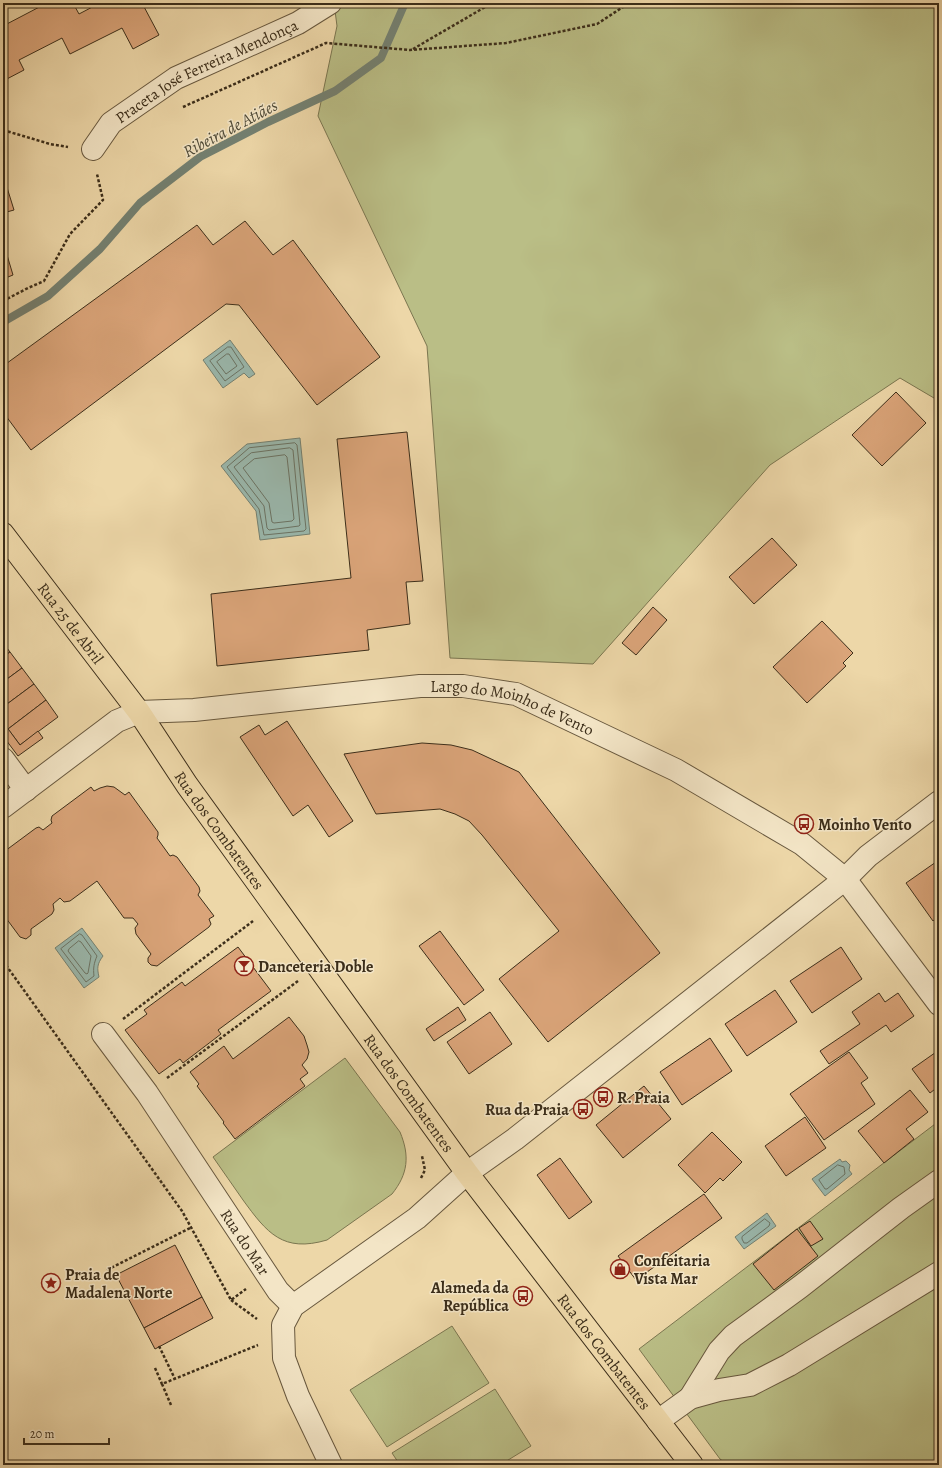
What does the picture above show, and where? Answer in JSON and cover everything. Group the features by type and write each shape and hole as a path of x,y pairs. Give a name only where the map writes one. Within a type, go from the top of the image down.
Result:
{"main road":[{"name":"Rua 25 de Abril","path":"3,534 139,712"},
{"name":"Rua dos Combatentes","path":"139,712 187,785 467,1173 692,1465"}],"street":[{"name":"Praceta José Ferreira Mendonça","path":"93,149 111,123 176,78 298,23 330,3"},
{"name":"Largo do Moinho de Vento","path":"139,712 194,710 420,686 463,686 516,694 676,770 802,844 845,879 939,1004"},
{"path":"3,807 117,721 139,712"},
{"path":"3,759 26,790"},
{"path":"331,1465 298,1396 284,1358 283,1325 279,1290 417,1218 467,1173 522,1134 845,879 868,856 939,802"},
{"name":"Rua do Mar","path":"103,1034 147,1093 279,1290"},
{"path":"690,1398 719,1351 733,1336 800,1287 901,1208 939,1181"},
{"path":"658,1421 690,1398 719,1390 750,1385 789,1365 939,1273"}],"path":[{"path":"410,50 492,3"},
{"path":"178,109 326,44 410,50 506,43 597,24 629,3"},
{"path":"3,130 50,144"},
{"path":"3,301 44,281 70,234 103,200 93,149"},
{"path":"103,1034 254,921"},
{"path":"3,961 182,1211 231,1300 263,1323 279,1290"},
{"path":"147,1093 304,977"},
{"path":"417,1184 425,1170 421,1148"},
{"path":"107,1270 192,1227"},
{"path":"231,1300 279,1290"},
{"path":"162,1384 248,1348 262,1344"},
{"path":"159,1346 175,1379"},
{"path":"155,1368 171,1405"}],"green space":[{"path":"334,3 939,3 939,401 900,378 770,465 593,664 450,658 427,346 318,116 337,26"},
{"path":"345,1058 400,1132 406,1157 404,1172 392,1194 327,1240 299,1244 287,1242 269,1231 260,1222 213,1157"},
{"path":"939,1121 939,1465 746,1465 744,1462 728,1465 720,1459 639,1349"},
{"path":"452,1326 489,1383 387,1447 350,1390"},
{"path":"495,1389 531,1446 500,1465 400,1465 392,1453"}],"water":[{"path":"230,340 255,374 249,378 244,373 223,388 203,360"},
{"path":"300,438 310,534 260,540 256,511 221,466 247,444"},
{"path":"82,928 103,956 98,966 99,977 84,988 55,948"},
{"path":"840,1159 842,1162 846,1161 850,1165 849,1170 852,1174 825,1196 812,1179"},
{"path":"767,1213 776,1226 744,1249 735,1237"}],"building":[{"path":"47,3 73,3 79,14 100,3 142,3 159,35 133,49 122,28 70,54 62,38 19,60 24,70 3,81 3,26"},
{"path":"3,181 5,181 14,210 3,213"},
{"path":"245,221 273,255 293,240 380,357 317,405 239,305 226,304 31,450 3,412 3,366 197,225 213,245"},
{"path":"7,255 13,275 3,279 3,256"},
{"path":"896,392 926,423 882,466 852,435"},
{"path":"407,432 423,581 406,582 410,624 367,630 369,650 217,666 211,594 351,578 337,439"},
{"path":"772,538 797,565 754,604 729,577"},
{"path":"653,607 667,620 636,655 622,643"},
{"path":"822,621 853,653 843,663 846,666 807,703 773,667"},
{"path":"3,643 10,652 3,657"},
{"path":"10,652 22,668 3,682 3,657"},
{"path":"22,668 34,684 3,707 3,682"},
{"path":"34,684 46,700 8,729 3,722 3,707"},
{"path":"46,700 58,717 20,745 8,729"},
{"path":"287,721 353,821 329,837 308,805 293,816 240,737 259,725 265,735"},
{"path":"3,722 20,745 38,731 43,738 18,756 3,736"},
{"path":"422,743 451,745 472,750 519,772 660,953 548,1042 499,979 559,931 469,821 440,809 376,814 344,754"},
{"path":"107,786 114,787 125,795 129,792 158,832 157,838 170,856 173,855 177,857 199,887 200,891 198,895 214,916 209,919 211,924 209,927 157,966 151,965 148,962 148,958 151,954 136,934 135,928 138,924 133,918 124,918 97,881 70,901 64,902 60,898 53,904 54,910 52,914 31,929 31,935 26,939 20,937 3,914 3,859 5,858 5,851 36,828 39,827 43,830 52,823 52,816 91,787 94,791"},
{"path":"936,862 939,866 939,916 933,921 906,883"},
{"path":"440,931 484,990 464,1005 419,946"},
{"path":"238,947 271,991 218,1030 221,1034 183,1063 180,1059 159,1074 125,1030 147,1014 144,1010 182,982 185,986"},
{"path":"841,947 862,979 812,1013 790,981"},
{"path":"775,990 797,1022 747,1056 725,1024"},
{"path":"879,993 885,1002 898,993 914,1016 891,1032 886,1025 829,1064 820,1051 860,1024 852,1012"},
{"path":"458,1007 466,1020 434,1041 426,1029"},
{"path":"490,1012 512,1044 469,1074 447,1042"},
{"path":"289,1017 304,1036 309,1052 307,1059 302,1065 308,1073 300,1079 305,1086 235,1139 197,1086 199,1084 190,1072 224,1046 233,1059"},
{"path":"710,1038 732,1071 682,1105 660,1072"},
{"path":"939,1050 939,1086 930,1093 912,1069"},
{"path":"849,1052 868,1078 861,1083 875,1104 824,1140 790,1094"},
{"path":"644,1086 671,1119 623,1158 596,1125"},
{"path":"910,1090 928,1112 906,1129 914,1139 884,1163 858,1131"},
{"path":"805,1117 826,1148 786,1176 765,1146"},
{"path":"712,1132 742,1162 723,1181 720,1178 705,1193 678,1165"},
{"path":"560,1158 592,1202 569,1219 537,1175"},
{"path":"704,1194 722,1218 636,1280 618,1256"},
{"path":"810,1221 823,1239 811,1246 799,1228"},
{"path":"797,1229 818,1256 774,1290 753,1264"},
{"path":"175,1245 202,1297 144,1328 116,1275"},
{"path":"202,1297 213,1318 155,1349 144,1328"}],"waterway":[{"name":"Ribeira de Atiães","path":"3,322 48,296 100,249 140,203 200,157 268,122 335,91 381,58 405,3"}],"place":[{"name":"Moinho Vento","path":"804,824"},
{"name":"Danceteria Doble","path":"244,966"},
{"name":"R. Praia","path":"603,1097"},
{"name":"Rua da Praia","path":"583,1109"},
{"name":"Confeitaria Vista Mar","path":"620,1269"},
{"name":"Praia de Madalena Norte","path":"51,1283"},
{"name":"Alameda da República","path":"523,1296"}]}
